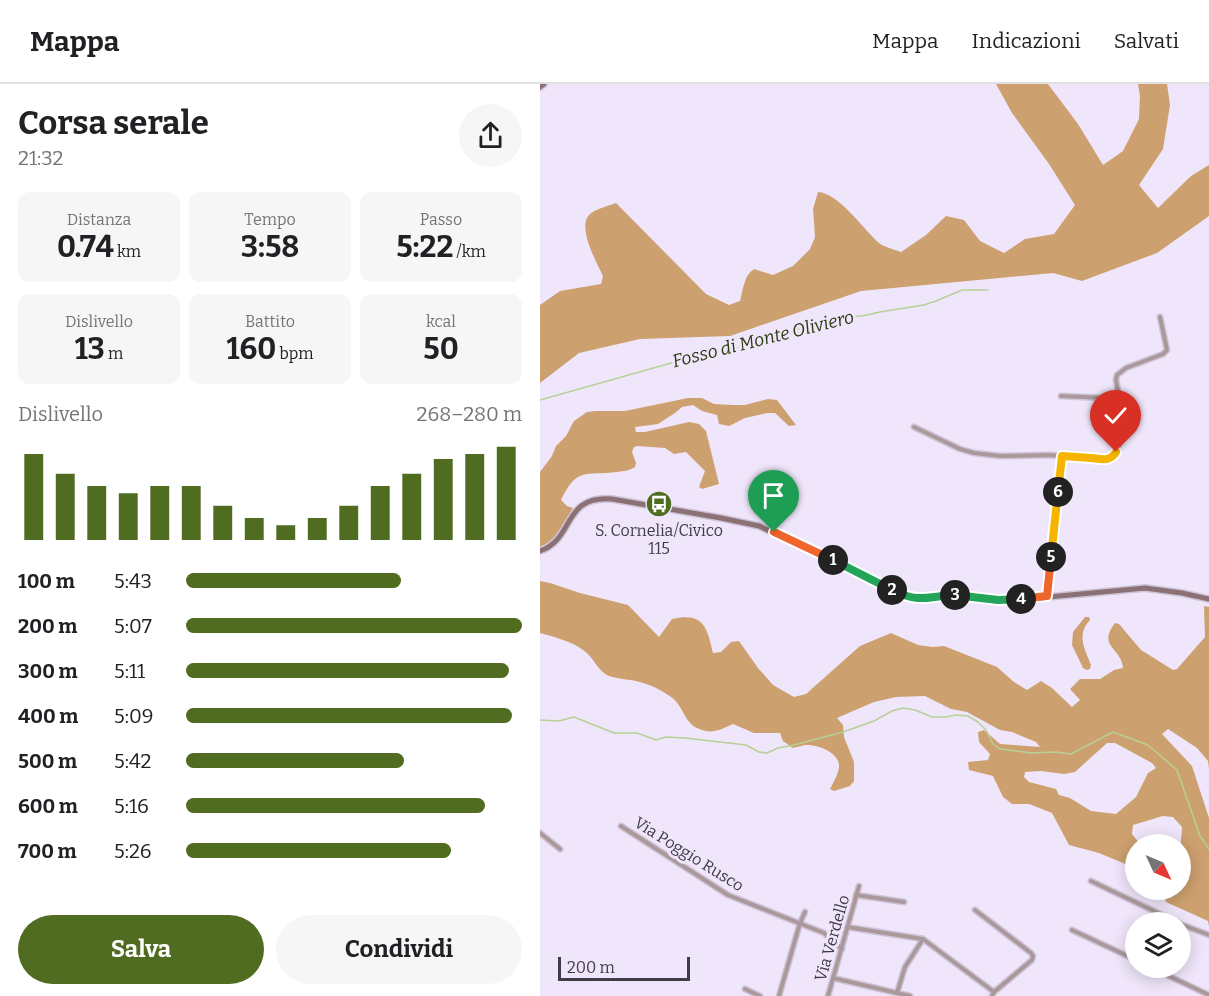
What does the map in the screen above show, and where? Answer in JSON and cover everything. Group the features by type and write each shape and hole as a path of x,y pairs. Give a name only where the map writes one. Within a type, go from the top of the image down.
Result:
{"street":[{"path":"540,87 544,84"},
{"path":"914,428 974,453 1000,456 1111,458 1118,445 1121,423 1117,375 1126,368 1163,354 1167,350 1160,317"},
{"path":"1061,396 1111,399 1117,403 1121,412"},
{"path":"1047,596 1062,456"},
{"path":"540,550 556,541 572,516 585,503 597,498 612,499 759,526 911,598 927,599 956,595 1004,600 1145,588 1209,599"},
{"name":"Via Poggio Rusco","path":"621,826 728,896 824,933 842,949"},
{"path":"540,832 560,849"},
{"path":"1091,881 1156,912"},
{"name":"Via Verdello","path":"828,996 859,886"},
{"path":"856,895 904,903"},
{"path":"848,927 923,939 993,994 1032,960 1033,956 975,910"},
{"path":"779,996 805,912"},
{"path":"1191,928 1209,935"},
{"path":"1072,930 1125,955"},
{"path":"897,993 905,967 923,939"},
{"path":"833,978 910,996"},
{"path":"1172,978 1207,995"},
{"path":"745,989 760,996"}],"shaded area":[{"path":"996,84 1048,84 1078,124 1103,165 1123,151 1139,119 1138,84 1167,84 1170,105 1163,149 1139,185 1158,208 1191,176 1209,165 1209,216 1157,253 1082,281 1053,273 861,291 730,336 640,339 579,353 540,383 540,305 560,291 601,284 603,276 589,245 585,227 586,220 593,212 616,203 706,294 729,305 740,301 746,279 754,269 773,275 793,266 810,249 815,237 813,209 818,192 834,198 879,243 901,252 926,235 946,216 964,220 980,241 1004,253 1025,239 1054,234 1075,205 1012,113"},
{"path":"688,398 702,398 714,404 733,405 745,405 768,399 777,400 796,425 789,426 775,413 767,413 745,418 729,426 719,424 717,415 702,411 693,405 682,407 658,424 635,427 636,432 645,432 689,422 699,424 706,431 719,484 702,489 699,487 705,471 686,452 674,454 665,448 634,447 632,452 635,467 629,470 584,475 572,482 561,500 573,508 556,536 540,547 540,472 574,421 587,412 625,411"},
{"path":"540,581 628,605 659,637 672,619 682,617 697,620 706,629 713,653 721,652 731,642 739,641 773,685 794,697 806,694 860,646 891,633 918,645 944,646 997,667 1027,690 1041,681 1072,707 1080,700 1070,689 1080,679 1100,679 1114,670 1123,668 1108,637 1115,623 1119,624 1141,650 1173,670 1177,669 1205,637 1204,606 1209,607 1209,769 1208,761 1197,748 1168,729 1162,734 1192,766 1209,818 1209,926 1208,921 1166,902 1166,900 1191,900 1191,834 1181,834 1182,827 1173,817 1163,816 1133,825 1132,834 1125,834 1125,864 1099,853 1069,845 1052,813 1029,804 1012,804 1003,797 993,776 969,770 968,762 988,760 990,754 979,742 978,732 984,730 1000,744 1040,747 1036,742 1012,732 1000,730 967,712 951,709 925,696 896,697 874,702 837,718 843,725 844,737 854,762 854,781 850,786 834,791 830,789 838,773 838,762 823,748 805,745 793,748 783,741 780,733 754,733 733,724 715,731 702,730 693,725 675,700 662,691 641,682 605,674 587,653 562,640 540,633","holes":["1107,743 1115,743 1152,763 1156,768 1148,773 1136,797 1116,814 1091,811 1070,798 1059,795 1056,789 1029,782 1024,777 1025,772 1041,771 1064,774 1075,772"]},
{"path":"1085,617 1089,617 1090,620 1083,631 1084,648 1091,665 1087,670 1083,668 1072,645 1073,632"}],"waterway":[{"name":"Fosso di Monte Oliviero","path":"540,400 703,354 754,345 828,319 862,316 924,305 962,290 988,290"},
{"path":"540,720 559,721 574,717 614,733 637,733 656,740 666,737 685,738 746,745 759,752 767,753 778,748 843,732 903,708 932,717 968,716 986,730 993,744 1000,749 1031,753 1071,754 1113,732 1148,745 1177,770 1200,836 1209,849"}],"place":[{"name":"S. Cornelia/Civico 115","path":"659,504"}],"route":[{"path":"774,532 911,598 927,599 956,595 1004,600 1047,596 1062,456 1107,459 1116,452"}]}
